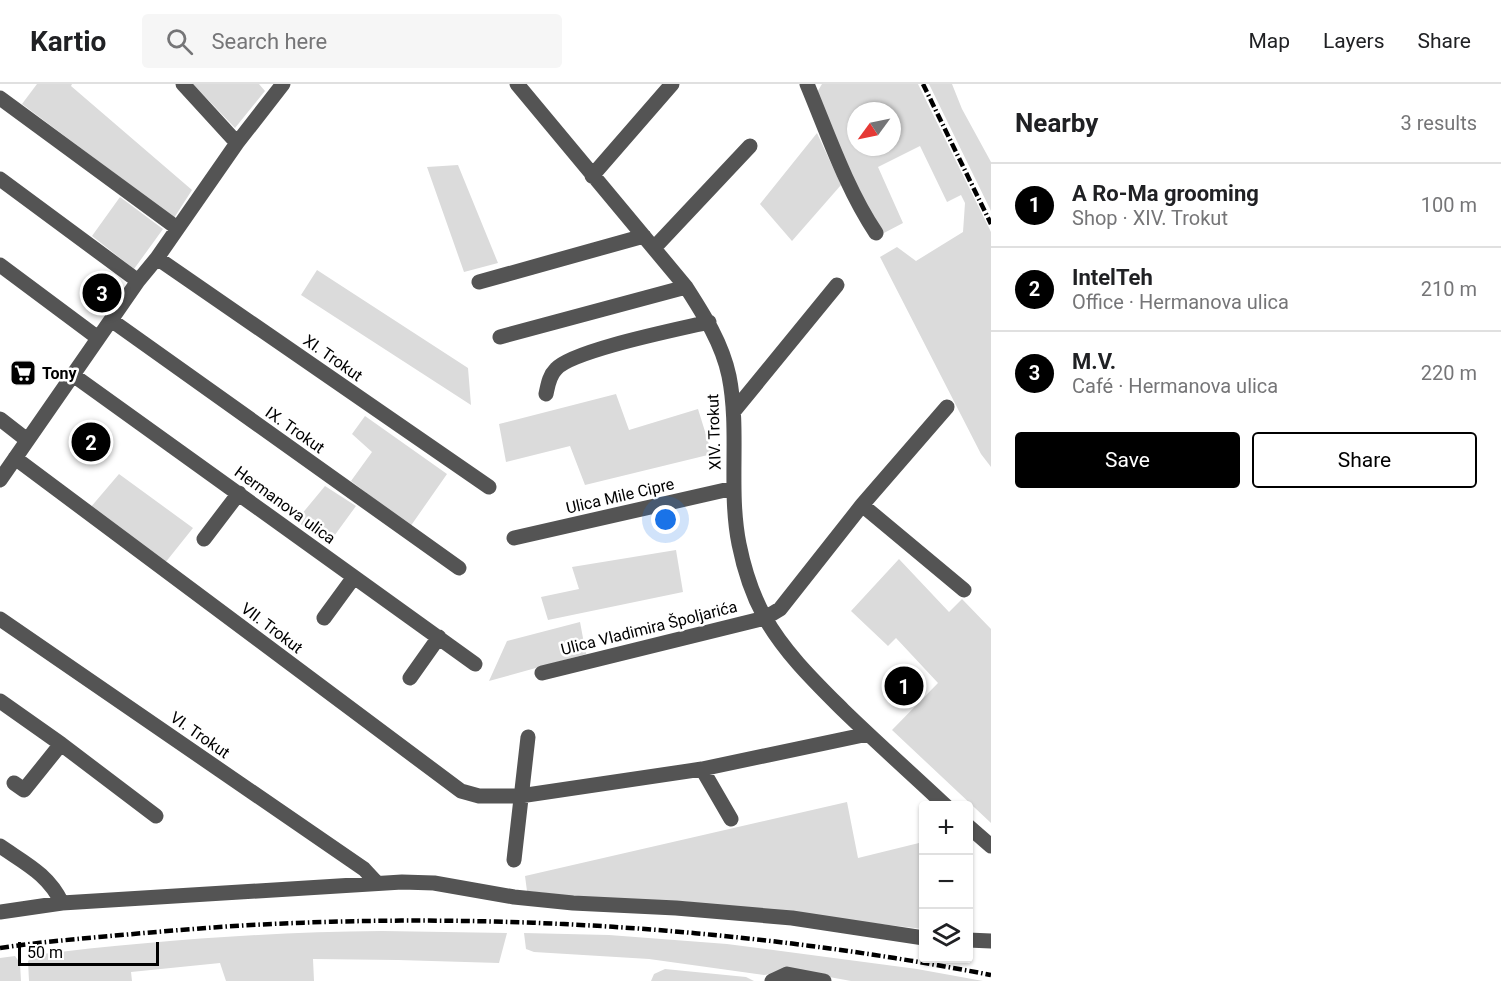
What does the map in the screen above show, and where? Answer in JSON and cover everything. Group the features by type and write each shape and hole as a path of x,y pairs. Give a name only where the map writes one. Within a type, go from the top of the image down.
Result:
{"street":[{"path":"183,84 237,143"},
{"path":"0,480 138,281 282,84"},
{"name":"XIV. Trokut","path":"518,84 686,287 709,322 729,375 734,411 734,488 741,552 753,591 765,618 805,672 941,801"},
{"path":"592,176 672,84"},
{"path":"807,84 849,184 876,233"},
{"path":"0,98 177,228"},
{"path":"479,282 649,242 750,146"},
{"path":"0,179 138,281"},
{"name":"XI. Trokut","path":"157,258 489,487"},
{"path":"0,265 98,338"},
{"path":"734,411 837,285"},
{"path":"500,336 686,287"},
{"name":"IX. Trokut","path":"111,320 459,568"},
{"path":"546,394 549,380 557,368 578,356 709,322"},
{"name":"Hermanova ulica","path":"73,375 475,664"},
{"path":"765,618 780,609 862,505 947,406"},
{"path":"0,420 27,440"},
{"name":"VII. Trokut","path":"15,458 461,791 478,796 520,796"},
{"name":"Ulica Mile Cipre","path":"514,538 734,488"},
{"path":"204,539 239,494"},
{"path":"862,505 964,590"},
{"path":"324,618 354,577"},
{"name":"Ulica Vladimira Špoljarića","path":"542,673 765,618"},
{"name":"VI. Trokut","path":"0,619 364,869 377,883"},
{"path":"410,678 439,638"},
{"path":"0,701 156,816"},
{"path":"520,796 702,769 868,734"},
{"path":"514,860 528,737"},
{"path":"14,783 24,790 61,744"},
{"path":"702,769 731,819"},
{"path":"973,830 991,846"},
{"path":"0,846 46,878 55,887 62,903"},
{"path":"0,912 62,903 377,883 434,883 514,897 792,918 919,937"},
{"path":"973,940 991,941"},
{"path":"772,981 787,974 824,981"}],"shaded area":[{"path":"37,84 72,84 71,86 192,190 174,218 22,104"},
{"path":"193,84 259,84 265,91 235,128"},
{"path":"822,84 918,84 991,232 991,467 981,454 880,257 897,247 916,261 963,232 965,203 961,195 947,202 920,146 901,156 901,102 847,102 847,156 900,156 878,167 903,223 882,234 874,225 816,94"},
{"path":"929,84 952,84 962,109 991,162 991,211"},
{"path":"817,133 841,185 792,241 760,204"},
{"path":"458,165 498,263 464,272 427,167"},
{"path":"120,197 163,229 134,269 92,236"},
{"path":"317,270 468,368 471,405 301,295"},
{"path":"616,394 629,430 698,409 712,454 585,485 570,446 506,462 499,424"},
{"path":"365,416 447,474 410,527 351,481 372,452 352,434"},
{"path":"119,474 193,528 165,563 90,508"},
{"path":"325,486 356,506 329,543 296,521"},
{"path":"676,550 683,592 548,620 541,597 579,589 572,567"},
{"path":"899,559 949,612 962,599 991,629 991,823 973,806 973,801 968,801 892,730 938,683 896,638 888,646 851,611"},
{"path":"580,622 586,654 489,681 507,641"},
{"path":"847,802 858,858 919,843 919,929 681,901 606,900 527,891 525,876"},
{"path":"382,931 507,933 499,963 313,959 314,981 226,981 220,963 131,972 132,981 29,981 28,961 34,955 208,938"},
{"path":"524,933 609,935 727,944 917,969 983,981 851,981 813,974 764,975 649,959 534,952 526,949"},
{"path":"15,956 20,963 21,981 0,981 0,958"},
{"path":"665,969 746,977 754,981 651,981 654,974"}],"railway":[{"path":"923,84 991,224"},
{"path":"0,948 74,939 234,926 329,922 519,922 709,934 897,958 991,975"}],"place":[{"name":"M.V.","path":"102,293"},
{"name":"Tony","path":"23,373"},
{"name":"IntelTeh","path":"91,442"},
{"name":"A Ro-Ma grooming","path":"904,686"}]}
